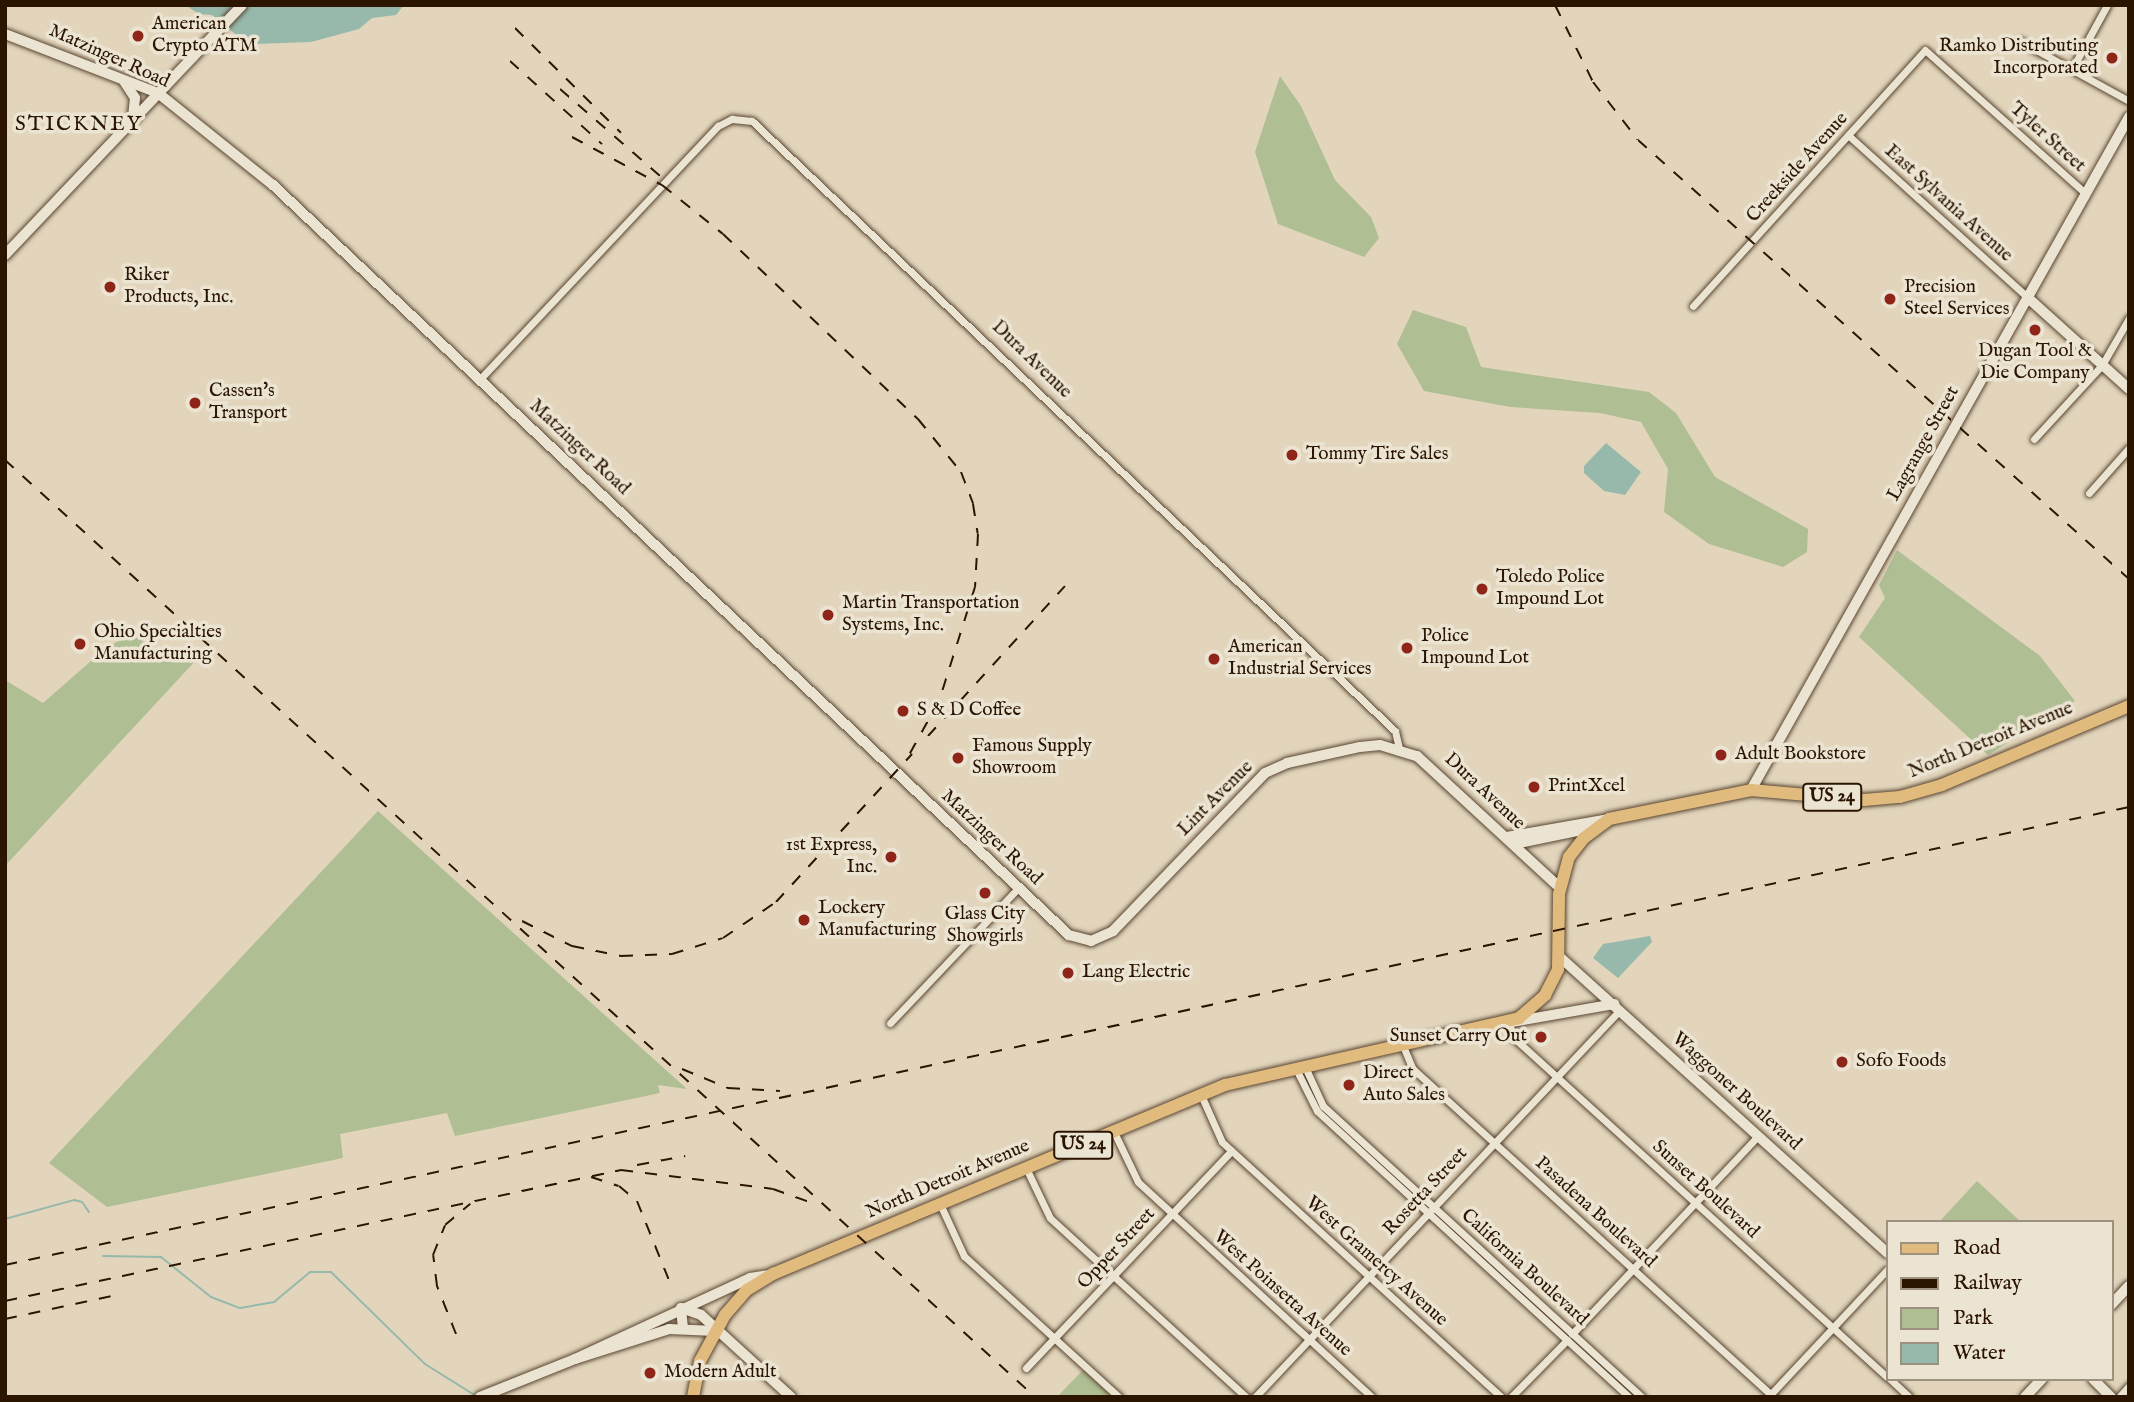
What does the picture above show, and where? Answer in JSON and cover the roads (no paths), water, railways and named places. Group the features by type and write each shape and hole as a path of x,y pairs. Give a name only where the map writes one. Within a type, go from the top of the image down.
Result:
{"main road":[{"name":"North Detroit Avenue","path":"772,1274 1201,1095 1301,1068 1509,1023 1545,995 1561,958 1560,888 1576,846 1604,823 1751,790 1864,800 1900,797 1942,785 2129,706"},
{"name":"US 24","path":"693,1397 700,1361 715,1331 737,1300 772,1274"}],"street":[{"path":"5,255 242,5"},
{"path":"2072,69 2107,5"},
{"name":"Matzinger Road","path":"5,34 158,93 281,192 1018,888 1069,935 1091,941"},
{"path":"2020,41 2129,101"},
{"name":"Creekside Avenue","path":"1693,306 1925,50"},
{"name":"Tyler Street","path":"1925,50 2086,194"},
{"path":"116,76 135,98 132,121"},
{"name":"Lagrange Street","path":"1751,790 2027,297 2086,194 2124,135 2129,117"},
{"name":"Dura Avenue","path":"481,379 718,126 746,118 764,130 1377,713 1395,731 1399,748 1434,768 1560,888"},
{"name":"East Sylvania Avenue","path":"1848,135 2027,297"},
{"path":"2027,297 2129,389"},
{"path":"2034,439 2102,365 2129,318"},
{"path":"2089,494 2129,448"},
{"name":"Lint Avenue","path":"1091,941 1120,925 1265,772 1287,763 1360,747 1399,748"},
{"path":"1510,841 1604,823"},
{"path":"890,1023 1018,888"},
{"name":"Waggoner Boulevard","path":"1561,958 1885,1250"},
{"name":"North Detroit Avenue","path":"1509,1023 1617,1007"},
{"name":"Rosetta Street","path":"1255,1397 1494,1143 1617,1007"},
{"name":"Sunset Boulevard","path":"1509,1023 1514,1038 1885,1374"},
{"name":"Pasadena Boulevard","path":"1403,1046 1413,1069 1771,1396"},
{"name":"California Boulevard","path":"1301,1068 1312,1106 1353,1139 1431,1210 1629,1397"},
{"name":"West Gramercy Avenue","path":"1201,1095 1222,1142 1501,1397"},
{"name":"West Poinsetta Avenue","path":"1114,1132 1134,1177 1372,1397"},
{"path":"1511,1397 1565,1339 1565,1331 1572,1332 1758,1136"},
{"name":"Opper Street","path":"1026,1368 1231,1151"},
{"path":"1027,1168 1050,1218 1245,1397"},
{"path":"940,1205 964,1256 1119,1397"},
{"path":"1771,1396 1885,1272"},
{"name":"California Boulevard","path":"1499,1273 1572,1332 1641,1396"},
{"name":"North Detroit Avenue","path":"480,1397 575,1359 750,1278 772,1274"},
{"path":"2113,1303 2129,1286"},
{"path":"683,1328 681,1308 701,1315 715,1331 791,1397"},
{"name":"North Detroit Avenue","path":"575,1359 683,1328 715,1331"},
{"name":"Sunset Boulevard","path":"1892,1381 1909,1397"},
{"path":"2095,1381 2111,1397"},
{"path":"2119,1397 2129,1386"}],"water":[{"path":"185,5 404,5 396,15 372,18 359,29 311,42 255,44 245,42 212,15 199,14"},
{"path":"1606,443 1641,472 1625,495 1604,491 1584,473 1584,466"},
{"path":"1650,936 1652,942 1618,978 1593,958 1603,944"}],"waterway":[{"path":"5,1219 74,1200 82,1202 89,1212"},
{"path":"103,1256 161,1257 211,1297 240,1308 274,1302 310,1272 331,1272 425,1364 476,1396"}],"railway":[{"path":"1555,5 1593,82 1638,140 2129,579"},
{"path":"515,28 621,133"},
{"path":"510,61 602,144"},
{"path":"560,89 660,176"},
{"path":"572,137 662,185 723,234 918,419 961,472 973,504 978,534 975,587 939,701 905,762"},
{"path":"5,460 1035,1397"},
{"path":"928,736 1065,586"},
{"path":"522,921 572,946 621,956 672,954 723,938 776,902 912,754"},
{"path":"5,1265 2129,807"},
{"path":"682,1069 728,1088 780,1091"},
{"path":"637,1165 685,1156"},
{"path":"5,1301 621,1170 773,1189 815,1204"},
{"path":"591,1177 619,1186 637,1201 671,1285"},
{"path":"456,1334 437,1286 433,1255 445,1225 470,1204"},
{"path":"5,1319 122,1294"}],"place":[{"name":"American Crypto ATM","path":"138,36"},
{"name":"Ramko Distributing Incorporated","path":"2112,58"},
{"name":"Riker Products, Inc.","path":"110,287"},
{"name":"Precision Steel Services","path":"1890,299"},
{"name":"Dugan Tool & Die Company","path":"2035,330"},
{"name":"Cassen's Transport","path":"195,403"},
{"name":"Tommy Tire Sales","path":"1292,455"},
{"name":"Toledo Police Impound Lot","path":"1482,589"},
{"name":"Martin Transportation Systems, Inc.","path":"828,615"},
{"name":"Ohio Specialties Manufacturing","path":"80,644"},
{"name":"Police Impound Lot","path":"1407,648"},
{"name":"American Industrial Services","path":"1214,659"},
{"name":"S & D Coffee","path":"903,711"},
{"name":"Adult Bookstore","path":"1721,755"},
{"name":"Famous Supply Showroom","path":"958,758"},
{"name":"PrintXcel","path":"1534,787"},
{"name":"1st Express, Inc.","path":"891,857"},
{"name":"Glass City Showgirls","path":"985,893"},
{"name":"Lockery Manufacturing","path":"804,920"},
{"name":"Lang Electric","path":"1068,973"},
{"name":"Sunset Carry Out","path":"1541,1037"},
{"name":"Sofo Foods","path":"1842,1062"},
{"name":"Direct Auto Sales","path":"1349,1085"},
{"name":"Modern Adult","path":"650,1373"}],"district":[{"name":"STICKNEY","path":"79,125"}]}
